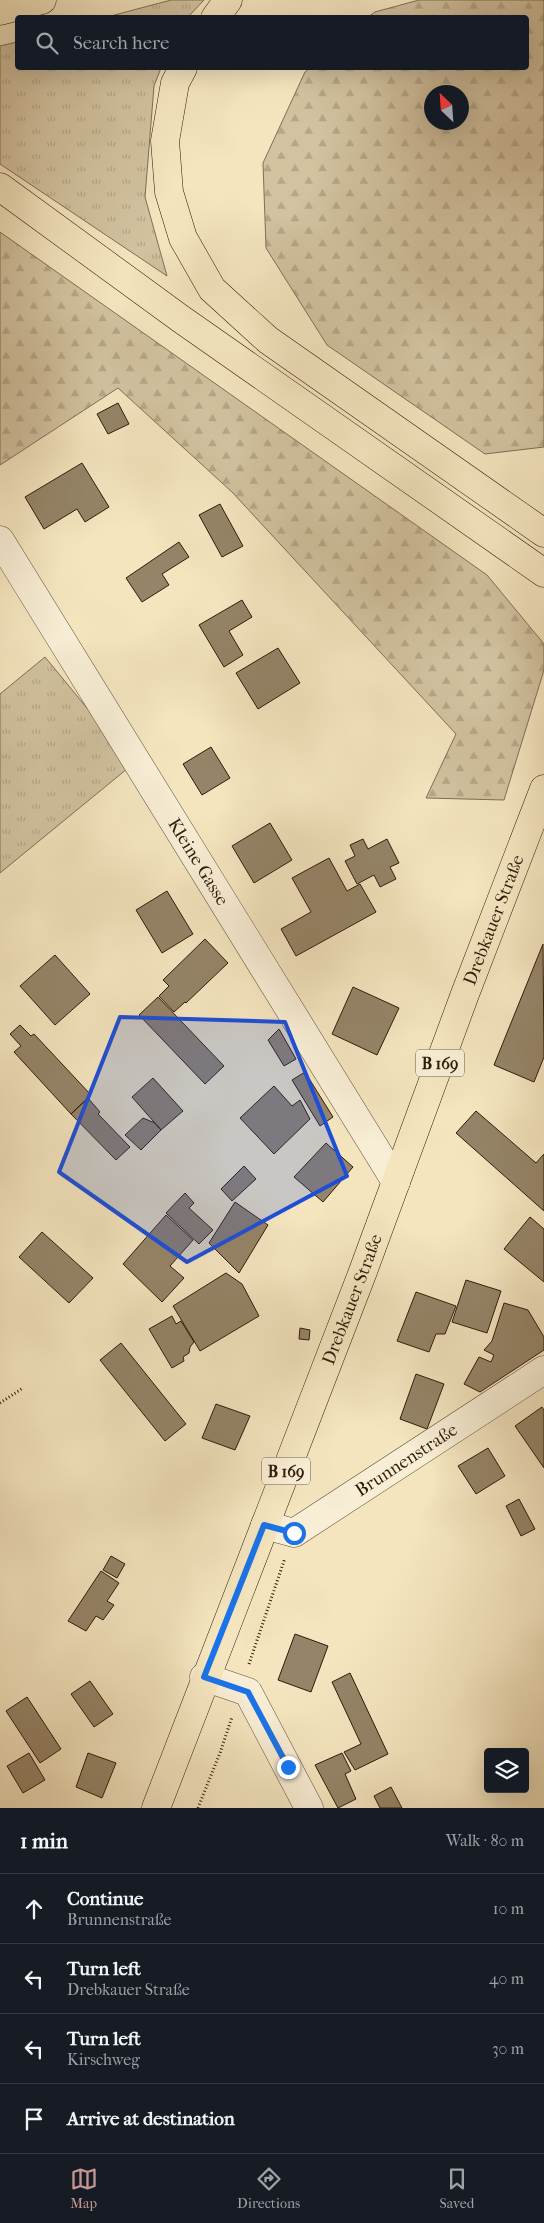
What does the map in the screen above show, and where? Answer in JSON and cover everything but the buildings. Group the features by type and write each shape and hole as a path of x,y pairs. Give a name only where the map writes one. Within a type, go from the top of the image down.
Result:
{"main road":[{"path":"0,11 42,0"},
{"path":"216,15 228,0"},
{"path":"182,70 175,84 165,141 169,192 183,238 212,290 268,340 544,533"},
{"path":"0,187 174,314 544,573"},
{"name":"Drebkauer Straße","path":"156,1808 204,1677 396,1182 465,994 544,789"}],"street":[{"name":"Kleine Gasse","path":"0,540 396,1182"},
{"name":"Brunnenstraße","path":"264,1525 294,1533 544,1370"},
{"path":"204,1677 248,1692 309,1808"}],"path":[{"path":"0,1403 23,1388"}],"highlighted area":[{"path":"120,1017 285,1022 347,1176 187,1262 59,1172"}],"green space":[{"path":"171,0 204,0 190,15 115,15"},
{"path":"419,0 544,0 544,447 485,454 327,345 266,248 263,163 308,70 529,70 529,15 371,15 375,12"},
{"path":"15,42 15,70 160,70 154,86 145,197 167,276 0,164 0,46"},
{"path":"0,232 487,575 544,644 544,670 504,800 426,798 456,734 232,492 118,388 0,465"},
{"path":"45,657 133,764 0,873 0,694"}],"route":[{"path":"288,1767 248,1692 204,1677 264,1525 294,1533"}]}
